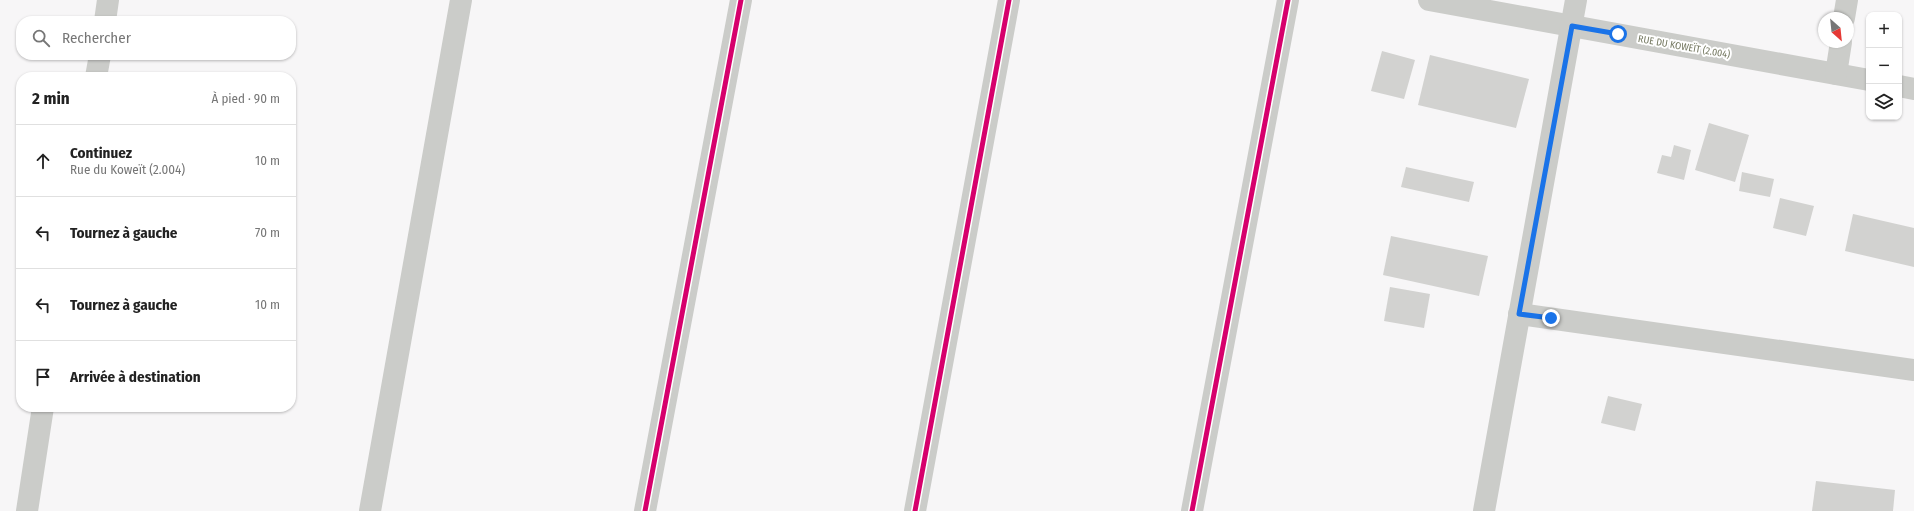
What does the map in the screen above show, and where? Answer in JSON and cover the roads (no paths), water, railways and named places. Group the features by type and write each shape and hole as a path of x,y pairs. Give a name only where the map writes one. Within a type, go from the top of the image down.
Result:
{"street":[{"path":"106,16 108,0"},
{"path":"370,511 461,0"},
{"path":"646,511 741,0"},
{"path":"915,511 1009,0"},
{"path":"1192,511 1288,0"},
{"name":"RUE DU KOWEÏT (2.004)","path":"1429,0 1866,79"},
{"path":"1484,511 1576,0"},
{"path":"1845,12 1847,0"},
{"path":"1836,74 1840,48"},
{"path":"97,72 99,60"},
{"path":"1902,86 1914,88"},
{"path":"1519,314 1914,370"},
{"path":"27,511 42,412"}]}
